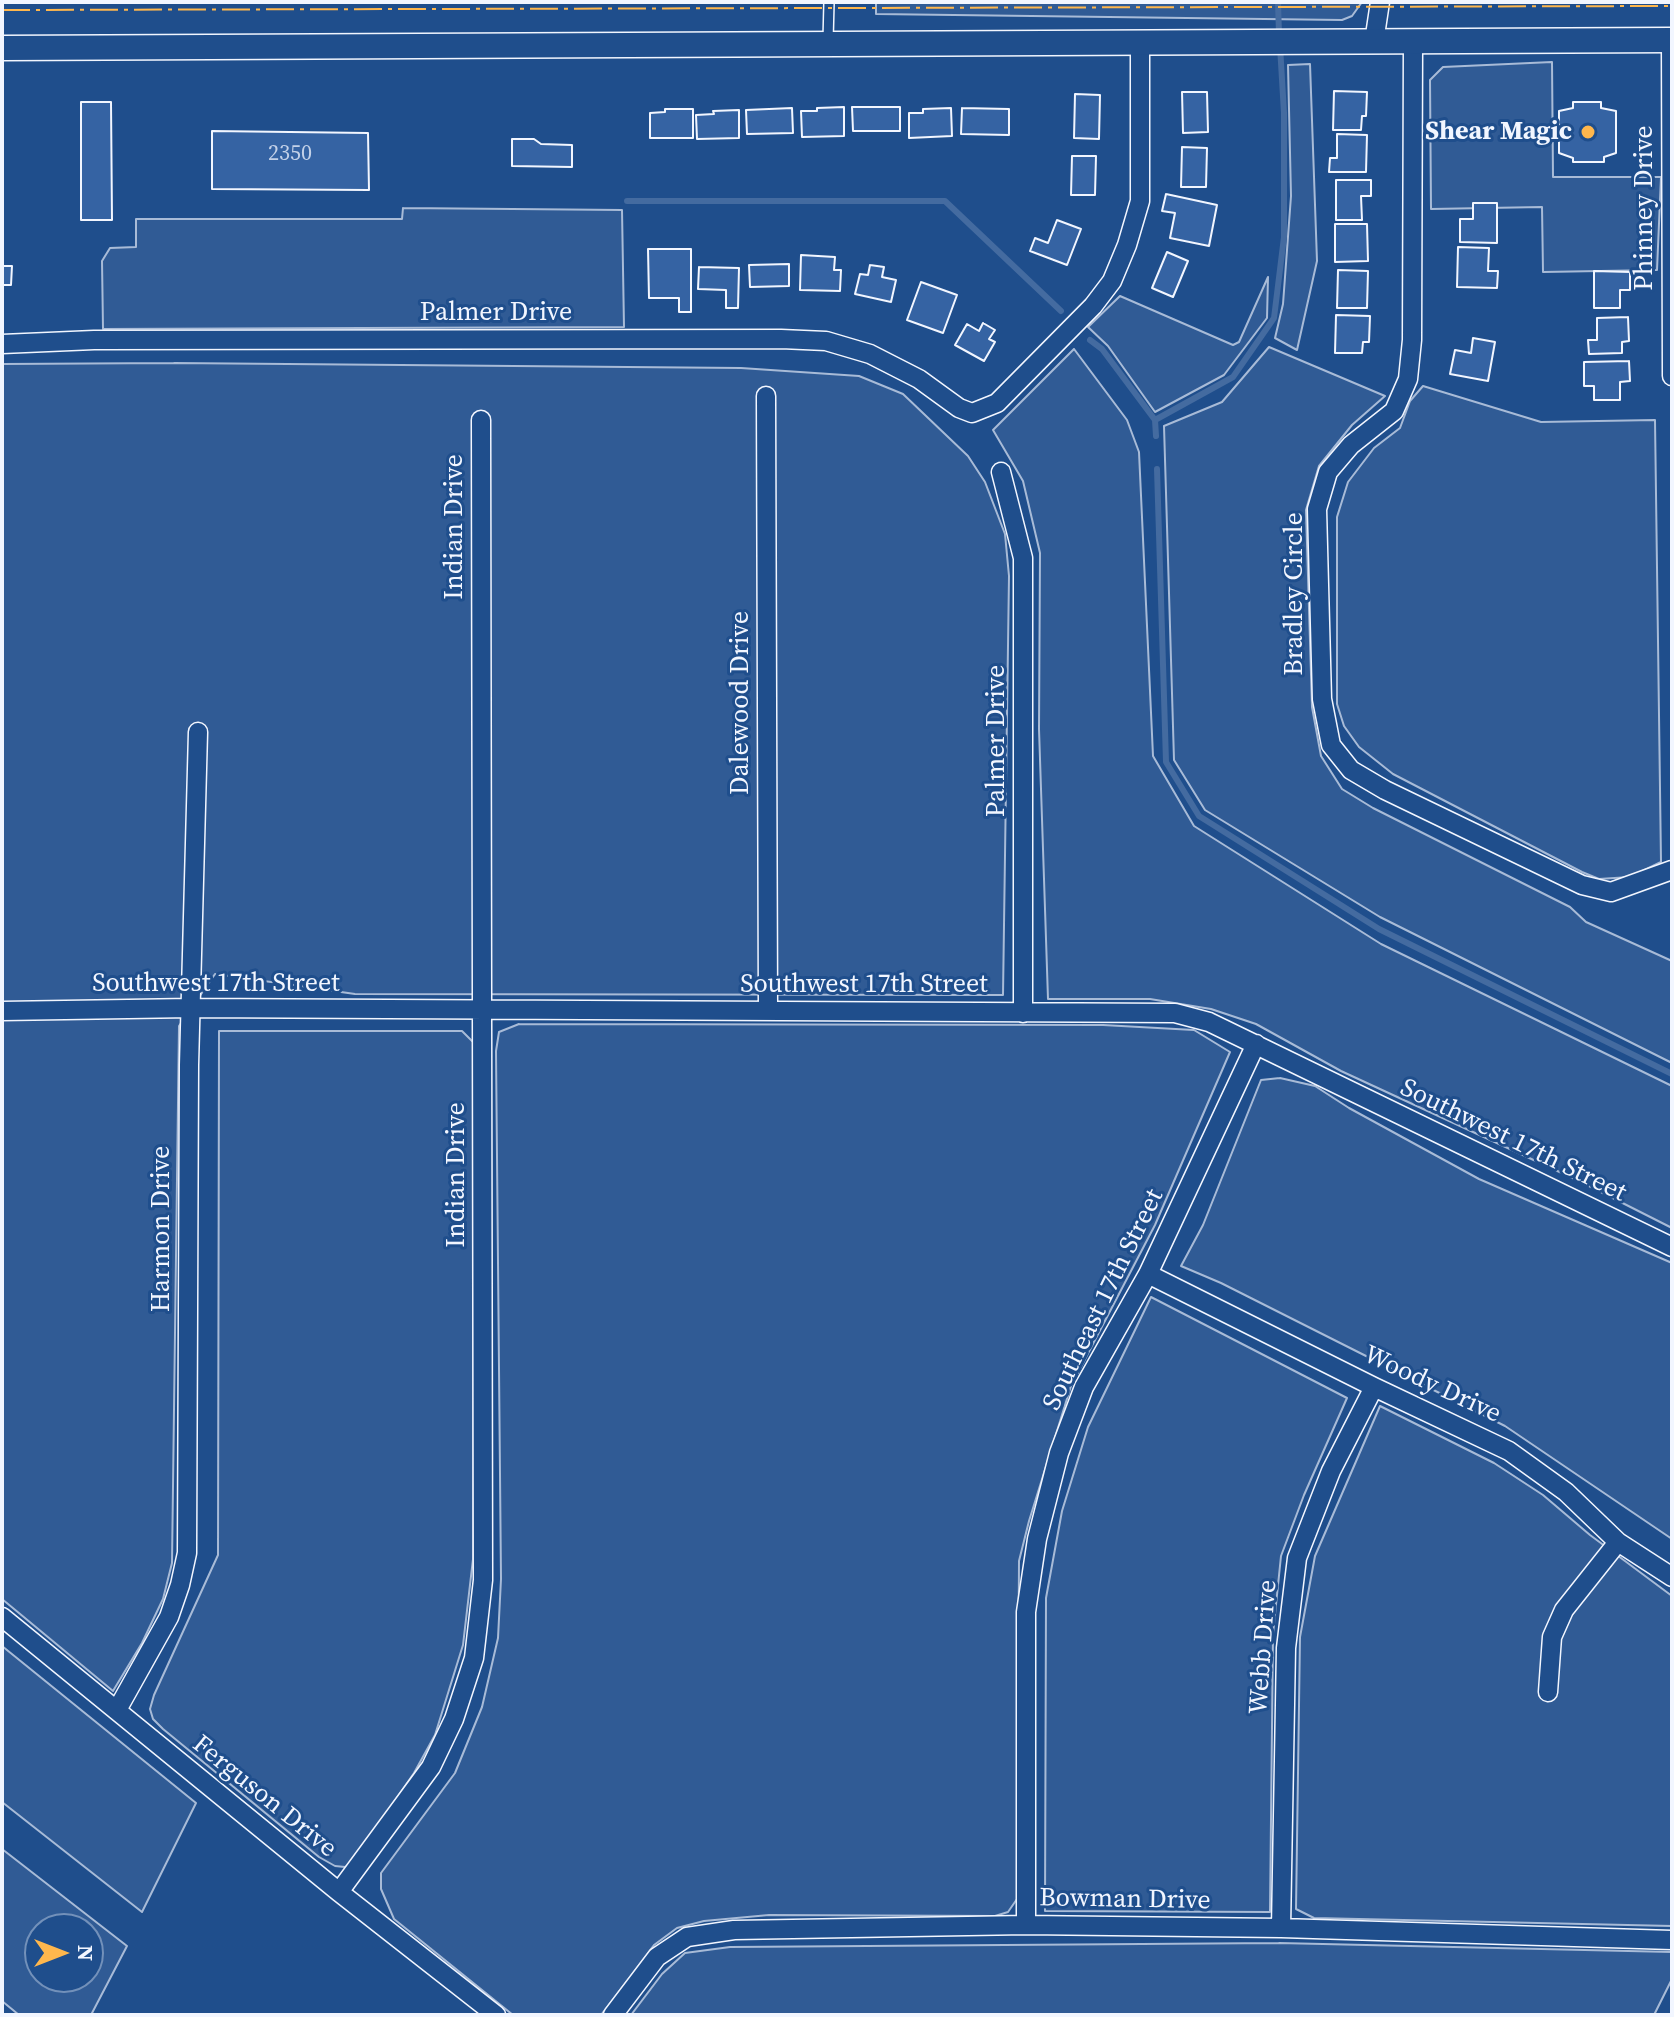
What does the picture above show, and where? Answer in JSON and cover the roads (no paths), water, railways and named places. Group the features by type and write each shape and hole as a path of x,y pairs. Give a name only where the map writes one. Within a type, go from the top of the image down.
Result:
{"main road":[{"path":"2,48 1672,40"}],"street":[{"path":"1374,42 1380,2"},
{"name":"Phinney Drive","path":"1672,40 1672,376"},
{"name":"Bradley Circle","path":"1413,42 1412,340 1408,379 1394,411 1351,445 1328,472 1317,509 1322,699 1331,745 1351,770 1385,790 1582,885 1611,892 1672,870"},
{"name":"Palmer Drive","path":"2,344 140,340 826,341 870,354 919,379 959,408 972,413 997,403 1093,306 1112,281 1140,201 1140,43"},
{"name":"Dalewood Drive","path":"766,396 768,1010"},
{"name":"Indian Drive","path":"339,1892 431,1767 454,1719 474,1658 483,1580 481,420"},
{"name":"Palmer Drive","path":"1001,472 1023,558 1023,1013"},
{"name":"Harmon Drive","path":"117,1710 169,1617 187,1553 191,1008 198,732"},
{"name":"Southwest 17th Street","path":"2,1011 191,1008 1175,1013 1209,1022 1256,1044 1672,1247"},
{"name":"Southeast 17th Street","path":"1026,1925 1026,1612 1037,1539 1059,1453 1084,1387 1148,1274 1256,1044"},
{"name":"Woody Drive","path":"1148,1274 1509,1451 1566,1492 1618,1542 1672,1577"},
{"name":"Webb Drive","path":"1281,1928 1286,1648 1297,1558 1331,1471 1374,1387"},
{"path":"1548,1692 1552,1637 1564,1610 1618,1542"},
{"name":"Ferguson Drive","path":"2,1617 339,1892 496,2015"},
{"name":"Bowman Drive","path":"613,2015 657,1957 687,1937 734,1930 1026,1925 1281,1928 1672,1940"}],"lane":[{"path":"828,44 829,2"}],"waterway":[{"path":"1278,2 1279,34"},
{"path":"1155,420 1233,377 1274,318 1284,237 1284,113 1280,46"},
{"path":"627,201 945,201 1061,311"},
{"path":"1090,340 1102,349 1155,420 1156,436"},
{"path":"1157,469 1166,762 1199,816 1379,929 1672,1074"}],"place":[{"name":"Shear Magic","path":"1588,132"}]}
